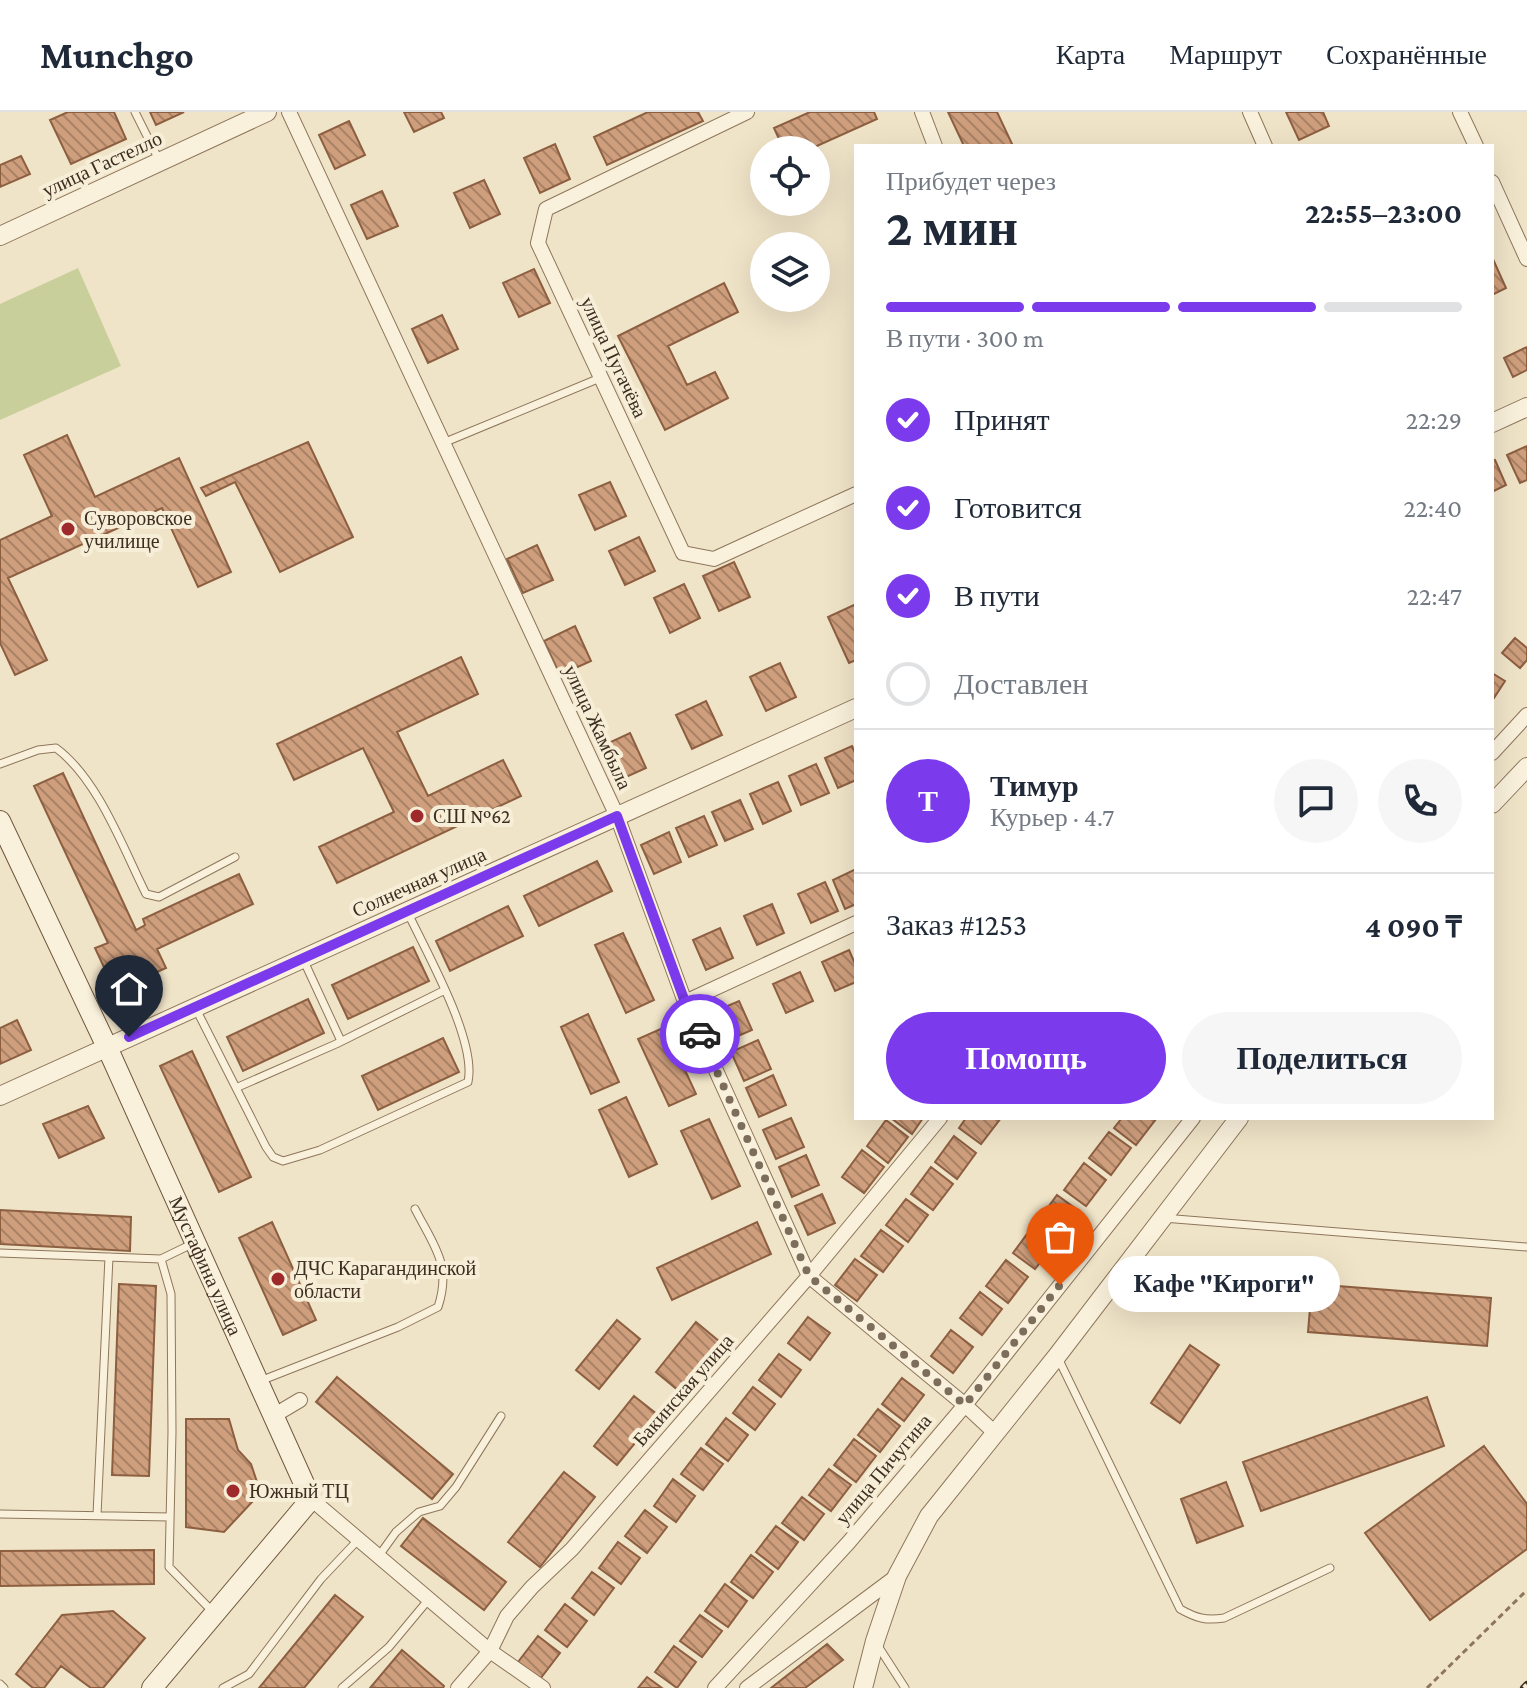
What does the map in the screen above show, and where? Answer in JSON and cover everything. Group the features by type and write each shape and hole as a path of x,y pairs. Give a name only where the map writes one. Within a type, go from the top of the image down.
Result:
{"main road":[{"name":"Мустафина улица","path":"0,821 107,1047 311,1499"},
{"path":"152,1688 311,1499"}],"street":[{"name":"улица Гастелло","path":"0,236 267,112"},
{"name":"улица Жамбыла","path":"289,112 617,816 685,1002 809,1276 995,1433"},
{"name":"улица Пугачёва","path":"747,112 546,209 538,243 683,553 714,559 854,495"},
{"path":"922,112 934,144"},
{"path":"1250,112 1264,144"},
{"path":"1460,112 1475,144"},
{"path":"1494,186 1527,259"},
{"path":"1494,422 1527,407"},
{"name":"Солнечная улица","path":"0,1096 854,709"},
{"path":"1494,751 1527,715"},
{"path":"1494,802 1527,767"},
{"path":"685,1002 854,924"},
{"name":"Бакинская улица","path":"458,1688 490,1651 507,1616 572,1549 809,1276 938,1120"},
{"name":"улица Пичугина","path":"715,1688 849,1542 965,1405 1191,1120"},
{"path":"863,1688 897,1576 929,1516 1057,1356 1237,1120"},
{"path":"273,1416 300,1400"},
{"name":"Мустафина улица","path":"311,1499 490,1651 543,1688"},
{"path":"747,1688 897,1576"}],"lane":[{"path":"135,112 160,162"},
{"path":"443,443 602,378"},
{"path":"0,764 38,750 56,748 74,761 96,796 146,894 151,897 159,897 235,857"},
{"path":"195,1007 273,1157 283,1161 320,1150 468,1082 471,1067 463,1034 407,911"},
{"path":"303,958 341,1041"},
{"path":"238,1087 443,991"},
{"path":"258,1382 398,1327 438,1307 445,1277 440,1258 415,1209"},
{"path":"1161,1218 1527,1247"},
{"path":"0,1253 161,1259 195,1243"},
{"path":"97,1515 109,1257"},
{"path":"161,1259 171,1294 169,1567 215,1613"},
{"path":"1057,1356 1180,1609 1208,1620 1224,1618 1330,1568"},
{"path":"378,1557 396,1532 419,1512 440,1506 456,1487 501,1416"},
{"path":"0,1514 170,1517"},
{"path":"223,1688 249,1674 321,1579 358,1539"},
{"path":"342,1688 389,1647 429,1599"},
{"path":"875,1641 905,1688"}],"path":[{"path":"1427,1688 1527,1590"}],"green space":[{"path":"78,268 121,366 0,420 0,304"}],"building":[{"path":"68,112 114,112 126,139 71,164 50,120"},
{"path":"150,112 184,112 156,125"},
{"path":"404,112 441,112 444,118 414,132"},
{"path":"648,112 698,112 703,121 607,165 594,137"},
{"path":"810,112 874,112 877,119 830,140 830,136 778,136 774,128"},
{"path":"948,112 997,112 1012,144 963,144"},
{"path":"1286,112 1323,112 1329,126 1299,140"},
{"path":"349,121 365,155 335,169 319,135"},
{"path":"555,144 570,179 540,193 524,158"},
{"path":"21,156 30,174 0,187 0,165"},
{"path":"484,180 500,214 470,228 454,193"},
{"path":"382,191 398,226 367,239 351,205"},
{"path":"1494,261 1506,288 1494,294"},
{"path":"534,269 550,303 519,317 503,283"},
{"path":"724,283 738,312 668,346 687,385 715,372 728,398 665,430 618,336"},
{"path":"442,315 458,349 428,363 412,329"},
{"path":"1527,347 1527,370 1513,377 1504,358"},
{"path":"67,435 95,497 179,458 231,572 198,587 162,508 8,578 47,660 15,675 0,643 0,540 52,516 24,455"},
{"path":"308,442 353,537 280,572 235,482 206,496 201,488"},
{"path":"1527,446 1527,480 1520,483 1507,455"},
{"path":"1494,460 1506,485 1494,491"},
{"path":"610,482 626,516 595,530 579,495"},
{"path":"639,537 655,571 625,585 609,551"},
{"path":"537,545 553,580 523,593 507,559"},
{"path":"734,562 750,597 719,611 703,576"},
{"path":"684,584 700,618 670,633 654,598"},
{"path":"854,605 854,661 849,663 828,617"},
{"path":"575,626 591,661 560,675 544,641"},
{"path":"1515,638 1527,648 1527,660 1520,668 1502,653"},
{"path":"461,657 478,694 397,732 428,796 503,760 521,796 337,883 319,847 394,812 363,748 294,780 277,744"},
{"path":"780,663 796,697 766,711 750,677"},
{"path":"1494,674 1505,681 1494,698"},
{"path":"706,701 722,735 692,749 676,715"},
{"path":"630,733 646,768 615,782 600,747"},
{"path":"852,746 854,781 838,788 825,758"},
{"path":"816,764 829,793 801,805 789,776"},
{"path":"63,773 136,930 145,925 143,919 239,874 253,904 157,949 166,968 115,991 95,948 108,943 34,786"},
{"path":"778,782 791,811 763,824 750,794"},
{"path":"740,800 753,829 725,841 712,812"},
{"path":"704,816 717,845 689,857 676,828"},
{"path":"669,832 681,862 654,874 641,845"},
{"path":"597,861 612,891 539,926 524,896"},
{"path":"854,870 854,905 845,909 833,880"},
{"path":"825,882 838,911 811,923 798,894"},
{"path":"772,904 784,933 757,945 744,916"},
{"path":"508,906 523,936 450,971 436,941"},
{"path":"720,928 733,958 706,970 693,940"},
{"path":"623,933 654,1000 626,1013 595,945"},
{"path":"413,947 429,981 348,1019 332,985"},
{"path":"849,950 854,961 854,983 835,991 822,962"},
{"path":"800,972 813,1001 786,1013 773,984"},
{"path":"308,999 324,1033 243,1071 227,1037"},
{"path":"739,1001 752,1030 724,1042 711,1013"},
{"path":"588,1014 619,1082 591,1094 561,1027"},
{"path":"17,1020 31,1050 0,1064 0,1028"},
{"path":"665,1027 696,1094 669,1106 638,1039"},
{"path":"443,1038 459,1072 378,1110 362,1076"},
{"path":"758,1040 771,1069 744,1081 731,1052"},
{"path":"192,1051 251,1177 219,1192 160,1066"},
{"path":"773,1075 786,1105 759,1117 746,1088"},
{"path":"626,1097 657,1164 629,1177 599,1110"},
{"path":"88,1106 104,1138 59,1158 43,1124"},
{"path":"791,1118 804,1147 776,1159 763,1130"},
{"path":"709,1119 740,1186 712,1199 681,1131"},
{"path":"886,1120 908,1137 888,1163 867,1146"},
{"path":"894,1120 922,1120 912,1134"},
{"path":"965,1120 999,1120 981,1144 959,1128"},
{"path":"1120,1120 1155,1120 1136,1145 1114,1128"},
{"path":"1109,1132 1131,1148 1111,1175 1089,1158"},
{"path":"954,1136 976,1153 957,1179 935,1162"},
{"path":"862,1150 884,1167 864,1193 842,1177"},
{"path":"806,1155 819,1185 792,1197 779,1167"},
{"path":"1084,1163 1106,1180 1086,1206 1064,1190"},
{"path":"931,1167 953,1184 933,1210 911,1194"},
{"path":"822,1194 835,1223 808,1235 795,1206"},
{"path":"1057,1195 1079,1211 1060,1238 1038,1221"},
{"path":"906,1199 928,1215 908,1242 886,1225"},
{"path":"0,1210 131,1217 130,1251 0,1244"},
{"name":"ДЧС Карагандинской области","path":"272,1222 316,1320 283,1335 239,1238"},
{"path":"757,1222 771,1254 672,1300 657,1268"},
{"path":"1033,1226 1055,1243 1035,1269 1013,1253"},
{"path":"881,1230 903,1246 883,1272 861,1256"},
{"path":"855,1259 877,1275 857,1301 835,1285"},
{"path":"1006,1260 1028,1277 1008,1303 986,1286"},
{"path":"119,1284 156,1286 149,1476 112,1475"},
{"path":"1312,1284 1491,1298 1487,1346 1308,1332"},
{"path":"980,1292 1002,1309 982,1335 960,1318"},
{"path":"808,1317 830,1333 810,1360 788,1343"},
{"path":"617,1320 640,1339 599,1389 576,1370"},
{"path":"696,1322 720,1342 679,1391 656,1372"},
{"path":"951,1330 973,1347 953,1373 931,1356"},
{"path":"1190,1345 1219,1365 1180,1423 1151,1403"},
{"path":"779,1354 801,1370 781,1397 759,1380"},
{"path":"337,1377 453,1474 432,1499 316,1402"},
{"path":"902,1378 924,1395 904,1421 882,1404"},
{"path":"753,1387 775,1404 755,1430 733,1413"},
{"path":"634,1396 658,1415 617,1465 594,1446"},
{"path":"1427,1397 1444,1446 1261,1511 1243,1462"},
{"path":"878,1409 900,1426 880,1452 858,1435"},
{"path":"726,1418 748,1435 728,1461 706,1444"},
{"path":"186,1419 229,1419 238,1450 251,1464 257,1482 253,1501 224,1532 186,1527"},
{"path":"854,1439 876,1456 856,1482 834,1465"},
{"path":"1484,1446 1527,1504 1527,1549 1430,1620 1365,1533"},
{"path":"701,1448 723,1464 703,1490 681,1474"},
{"path":"829,1469 851,1485 831,1511 809,1495"},
{"path":"564,1472 595,1497 540,1567 508,1542"},
{"path":"673,1479 695,1496 676,1522 654,1506"},
{"path":"1226,1482 1243,1526 1197,1543 1181,1499"},
{"path":"802,1497 824,1514 804,1540 782,1523"},
{"path":"645,1510 667,1527 647,1553 625,1536"},
{"path":"423,1518 506,1582 484,1610 401,1546"},
{"path":"776,1526 798,1542 778,1569 756,1552"},
{"path":"618,1542 640,1558 621,1584 599,1568"},
{"path":"154,1550 154,1584 0,1586 0,1551"},
{"path":"751,1555 773,1572 753,1598 731,1582"},
{"path":"592,1572 614,1588 594,1615 572,1598"},
{"path":"725,1584 747,1601 728,1627 705,1611"},
{"path":"335,1595 363,1617 304,1688 259,1688"},
{"path":"565,1604 587,1621 567,1647 545,1630"},
{"path":"113,1611 145,1638 103,1688 91,1688 61,1666 44,1688 33,1688 16,1674 62,1615"},
{"path":"700,1615 722,1631 702,1657 680,1641"},
{"path":"538,1636 560,1653 540,1679 518,1662"},
{"path":"827,1644 843,1660 805,1688 771,1688"},
{"path":"674,1646 696,1662 677,1688 655,1672"},
{"path":"402,1650 444,1686 443,1688 370,1688"},
{"path":"647,1677 662,1688 638,1688"}],"railway":[{"path":"1524,1688 1527,1685"}],"way so far":[{"path":"700,1034 809,1276 965,1405 1060,1285"}],"place":[{"name":"Суворовское училище","path":"68,529"},
{"name":"СШ №62","path":"417,816"},
{"name":"ДЧС Карагандинской области","path":"278,1279"},
{"name":"Кафе \"Кироги\"","path":"1060,1285"},
{"name":"Южный ТЦ","path":"233,1491"}],"route":[{"path":"129,1037 617,816 685,1002 700,1034"}]}
